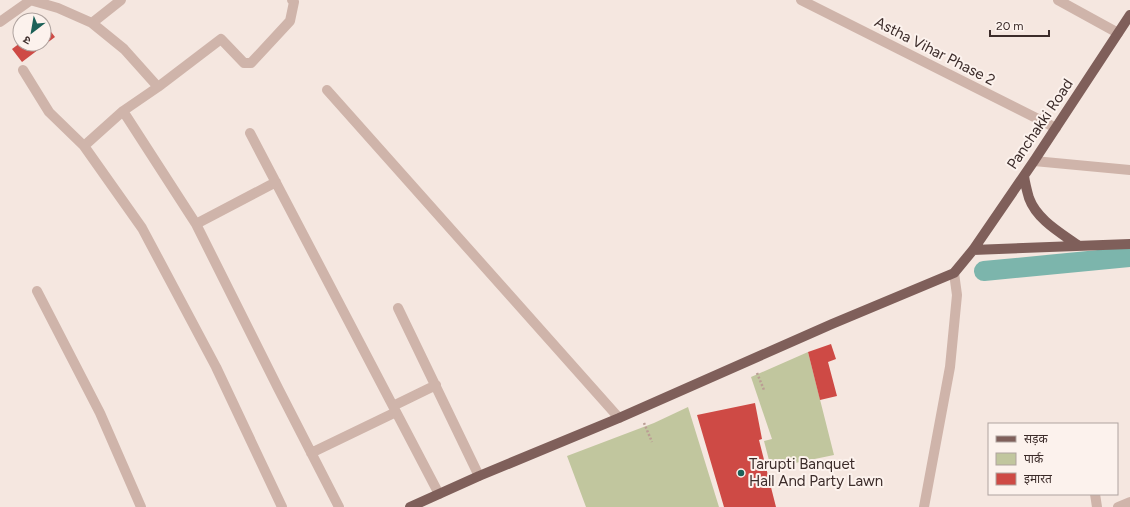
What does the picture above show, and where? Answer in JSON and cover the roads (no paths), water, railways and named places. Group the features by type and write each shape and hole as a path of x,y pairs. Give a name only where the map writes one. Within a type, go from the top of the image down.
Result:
{"main road":[{"name":"Panchakki Road","path":"954,273 974,250 1130,15"},
{"path":"1024,176 1029,198 1038,214 1079,246"},
{"path":"974,250 1130,244"},
{"path":"410,507 479,476 639,410 832,324 954,273"}],"street":[{"path":"0,22 30,0 58,8 92,23 124,49 158,87"},
{"path":"92,23 121,0"},
{"path":"84,146 123,111 158,87 221,39 244,63 251,63 290,21 294,2 292,0"},
{"name":"Astha Vihar Phase 2","path":"801,0 1056,128"},
{"path":"1058,0 1118,32"},
{"path":"23,70 49,112 84,146 142,228 216,367 282,507"},
{"path":"327,90 619,418"},
{"path":"123,111 196,224 339,507"},
{"path":"250,133 439,494"},
{"path":"1034,161 1130,170"},
{"path":"196,224 276,182"},
{"path":"924,507 950,367 957,295 954,273"},
{"path":"37,291 100,413 141,507"},
{"path":"398,308 479,476"},
{"path":"311,453 395,409 436,385"},
{"path":"1095,495 1097,507"},
{"path":"1118,507 1130,502"}],"waterway":[{"path":"984,271 1130,257"}],"place":[{"name":"Tarupti Banquet Hall And Party Lawn","path":"741,473"}]}
